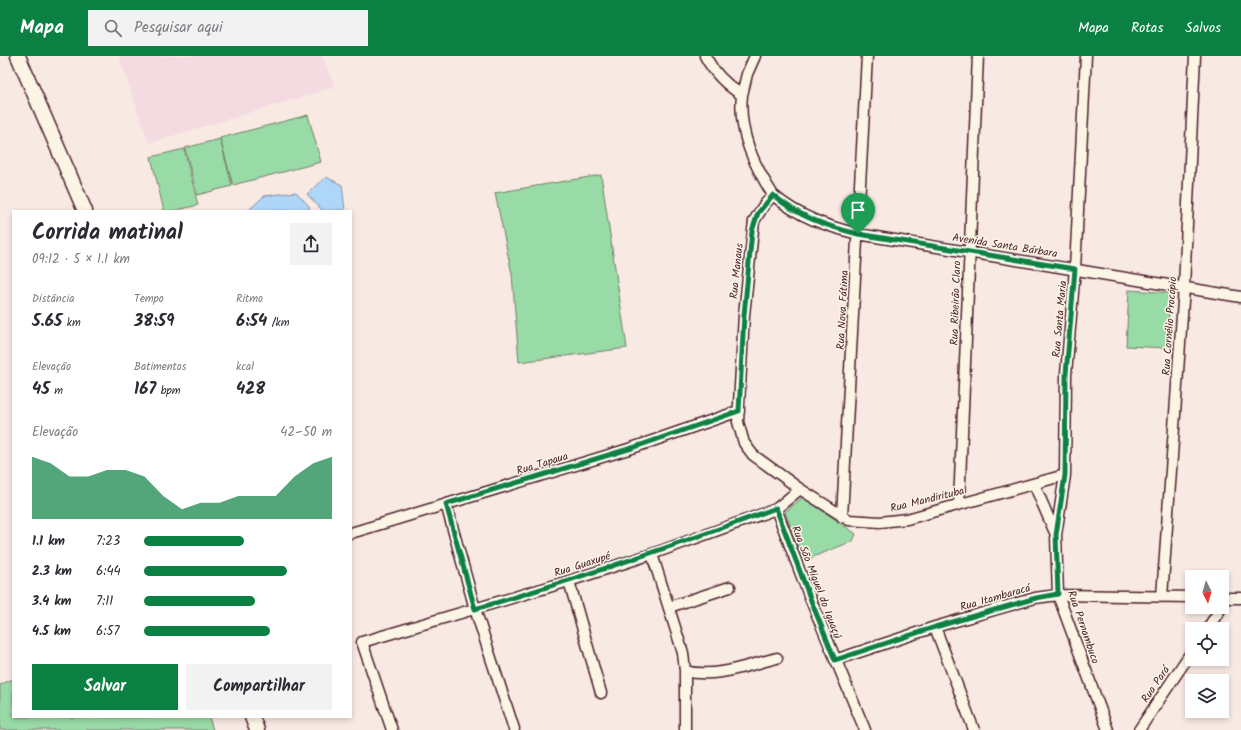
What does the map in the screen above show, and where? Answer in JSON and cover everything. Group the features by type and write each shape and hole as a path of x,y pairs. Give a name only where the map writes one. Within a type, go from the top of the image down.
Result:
{"street":[{"path":"18,56 86,210"},
{"path":"705,56 716,73 729,87 742,95"},
{"path":"755,56 747,74 742,95 742,118 752,159 773,195"},
{"name":"Rua Nova Fátima","path":"842,517 868,56"},
{"name":"Rua Ribeirão Claro","path":"959,504 978,56"},
{"name":"Rua Santa Maria","path":"1056,535 1065,475 1066,374 1075,269 1086,56"},
{"name":"Rua Cornélio Procópio","path":"1162,597 1184,287 1195,56"},
{"name":"Avenida Santa Bárbara","path":"773,195 788,208 804,217 825,226 858,234 1241,297"},
{"name":"Rua Manaus","path":"773,195 758,213 752,231 744,315 738,422 744,443 753,455 800,489"},
{"name":"Rua Tapaua","path":"352,533 632,448 739,411"},
{"name":"Rua Mandirituba","path":"800,489 842,517 861,522 880,522 907,519 1065,475"},
{"name":"Rua Pernambuco","path":"1034,484 1056,535 1058,594 1108,730"},
{"name":"Rua Guaxupé","path":"392,730 362,642 569,581 652,554 776,508 800,489"},
{"path":"446,504 475,609 514,729"},
{"name":"Rua São Miguel do Iguaçú","path":"776,508 807,591 865,730"},
{"path":"652,554 668,607 680,638 685,671 685,730"},
{"path":"569,581 601,693"},
{"path":"668,607 730,587"},
{"name":"Rua Itambaracá","path":"835,660 935,627 1036,598 1058,594 1185,597"},
{"path":"1229,598 1241,598"},
{"path":"935,627 974,730"},
{"path":"685,671 695,674 714,673 777,658"},
{"name":"Rua Pará","path":"1139,730 1185,661"},
{"path":"252,718 257,730"}],"shaded area":[{"path":"119,56 322,56 335,87 149,143"}],"green space":[{"path":"308,115 321,162 233,185 220,138"},
{"path":"220,139 232,186 197,195 185,148"},
{"path":"184,149 198,205 178,210 164,210 151,157"},
{"path":"601,175 627,348 519,362 512,274 495,193"},
{"path":"1129,290 1170,293 1167,348 1126,346"},
{"path":"803,497 856,534 853,541 803,561 785,512"},
{"path":"12,679 12,718 209,718 213,730 0,730 0,685"}],"water":[{"path":"326,177 342,185 345,210 322,210 307,194"},
{"path":"296,192 309,206 309,210 249,210 264,196"}],"route":[{"path":"773,195 788,208 804,217 825,226 858,234 1075,269 1066,374 1065,475 1056,535 1058,594 1036,598 935,627 835,660 776,508 652,554 475,609 446,504 632,448 739,411 744,315 752,231 754,221 758,213 773,195"}]}
